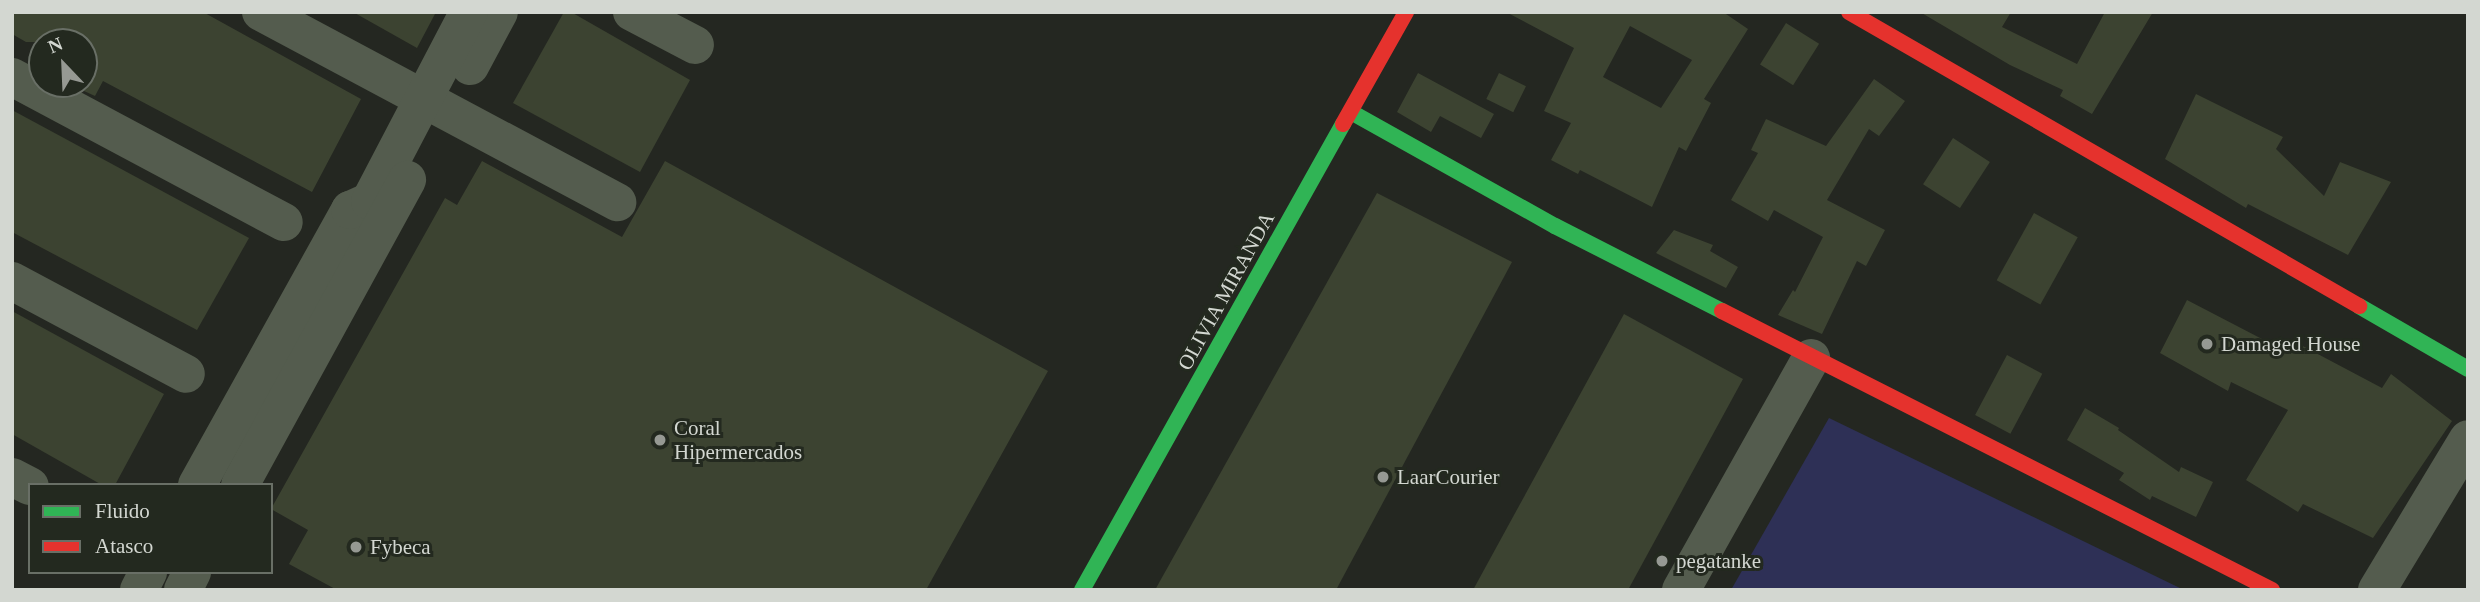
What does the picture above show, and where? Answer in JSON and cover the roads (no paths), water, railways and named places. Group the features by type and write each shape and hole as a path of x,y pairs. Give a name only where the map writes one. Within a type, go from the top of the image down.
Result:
{"street":[{"path":"261,12 617,202"},
{"path":"434,105 469,12"},
{"path":"241,483 277,379 350,210 370,201 499,12"},
{"path":"632,12 695,45"},
{"name":"OLIVIA MIRANDA","path":"1082,590 1406,12"},
{"path":"1849,12 2468,369"},
{"path":"12,77 284,222"},
{"path":"1351,112 1555,226 2272,590"},
{"path":"12,281 186,374"},
{"path":"1681,590 1811,358"},
{"path":"199,483 277,379"},
{"path":"2377,590 2468,439"},
{"path":"12,477 28,485"},
{"path":"139,590 147,574"},
{"path":"183,590 191,574"}],"place":[{"name":"Damaged House","path":"2207,344"},
{"name":"Coral Hipermercados","path":"660,440"},
{"name":"LaarCourier","path":"1383,477"},
{"name":"Fybeca","path":"356,547"},
{"name":"pegatanke","path":"1662,561"}]}
